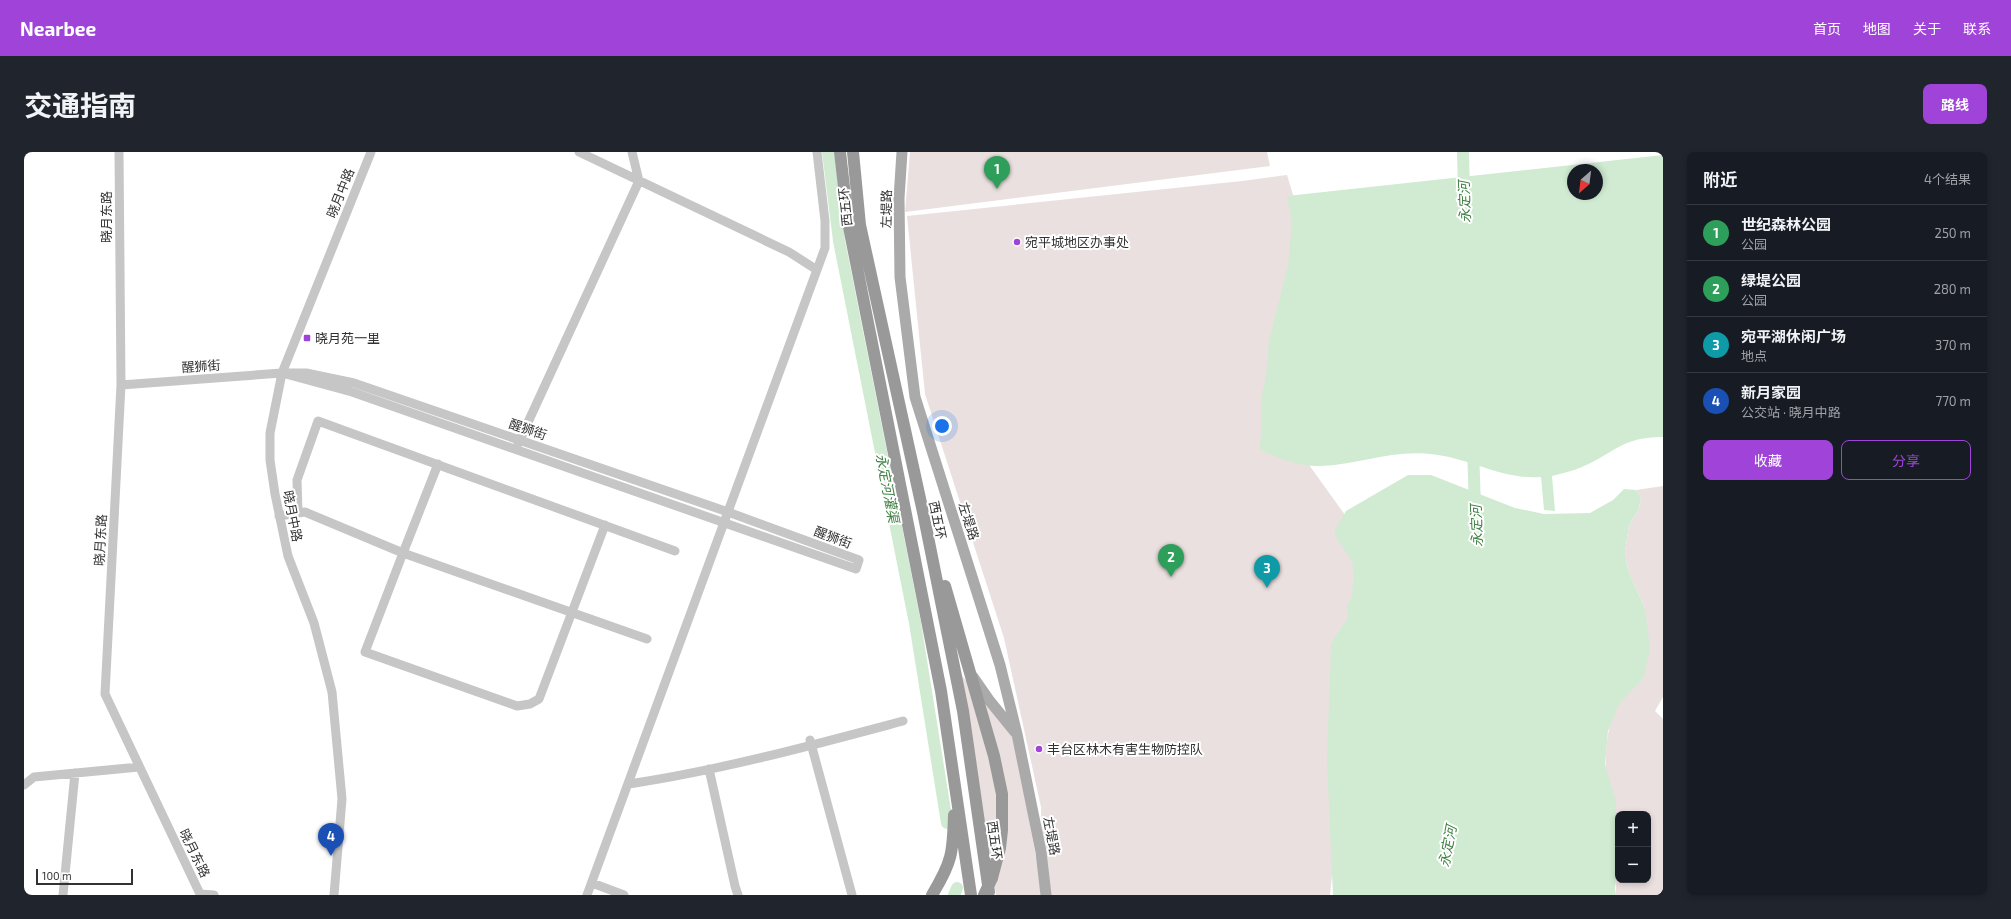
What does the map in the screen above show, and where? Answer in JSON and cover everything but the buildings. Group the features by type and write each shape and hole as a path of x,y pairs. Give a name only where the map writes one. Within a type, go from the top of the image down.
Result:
{"highway":[{"name":"西五环","path":"840,152 848,222 942,691 971,895"},
{"name":"西五环","path":"853,152 860,225 923,512 962,712 990,895"},
{"path":"923,512 970,670 994,756 1002,794 1002,830 1000,848 992,878 984,895"},
{"path":"932,895 950,861 953,846 954,776"}],"main road":[{"name":"左堤路","path":"902,152 899,198 900,277 914,397 1000,665 1017,734 1041,852 1046,895"},
{"path":"970,670 989,700 1017,734"}],"street":[{"name":"晓月东路","path":"118,152 121,385 105,694 200,894 214,895"},
{"name":"晓月中路","path":"334,895 342,799 332,692 314,623 288,556 279,516 270,460 270,434 282,373 371,152"},
{"path":"579,152 789,252 817,270"},
{"path":"516,449 639,181 632,152"},
{"path":"587,895 825,248 825,221 817,152"},
{"name":"醒狮街","path":"121,385 282,373 306,373 354,383 728,512 859,560 856,569 352,392 282,373"},
{"path":"298,512 297,480 318,421 675,551"},
{"path":"438,464 365,652 517,706 530,704 539,699 605,525"},
{"path":"279,516 305,512 403,553 648,639"},
{"path":"629,784 709,769 903,721"},
{"path":"811,743 852,895"},
{"path":"24,785 34,777 140,767"},
{"path":"709,769 738,895"},
{"path":"64,895 75,773"},
{"path":"592,883 624,895"}],"shaded area":[{"path":"910,152 1267,152 1270,166 905,212"},
{"path":"1287,175 1312,257 1281,426 1353,526 1363,629 1346,740 1330,895 1051,895 1042,857 1041,807 1004,638 925,394 907,216"},
{"path":"1663,486 1663,697 1655,711 1663,719 1663,895 1615,895 1615,883 1651,883 1651,811 1615,811 1615,879 1606,792 1607,742 1611,720 1621,700 1644,677 1645,609 1628,570 1625,552 1629,525 1639,509 1641,497 1636,490"},
{"path":"961,675 986,702 1014,738 1043,895 996,895"}],"water":[{"path":"1663,155 1663,437 1649,438 1628,443 1582,467 1552,476 1555,511 1544,510 1541,477 1514,476 1438,455 1422,453 1392,455 1350,463 1312,466 1289,461 1259,449 1261,437 1261,400 1266,376 1269,341 1288,265 1292,223 1287,196 1567,165 1567,200 1603,200 1603,164 1580,164"},
{"path":"1408,475 1431,475 1515,508 1544,514 1590,513 1613,500 1624,489 1636,490 1641,497 1639,509 1629,525 1625,552 1628,570 1645,609 1650,649 1644,677 1619,704 1608,731 1605,764 1616,801 1615,895 1333,895 1327,761 1331,643 1348,618 1347,606 1351,598 1354,578 1352,561 1335,536 1335,530 1346,511"}],"waterway":[{"name":"永定河灌渠","path":"828,152 839,241 915,623 947,823"},
{"name":"永定河","path":"1463,152 1464,192"},
{"name":"永定河","path":"1473,447 1475,508"},
{"name":"永定河灌渠","path":"954,895 957,888"}],"place":[{"name":"世纪森林公园","path":"997,189"},
{"name":"宛平城地区办事处","path":"1017,242"},
{"name":"晓月苑一里","path":"307,338"},
{"name":"绿堤公园","path":"1171,577"},
{"name":"宛平湖休闲广场","path":"1267,588"},
{"name":"丰台区林木有害生物防控队","path":"1039,749"},
{"name":"新月家园","path":"331,856"}]}
